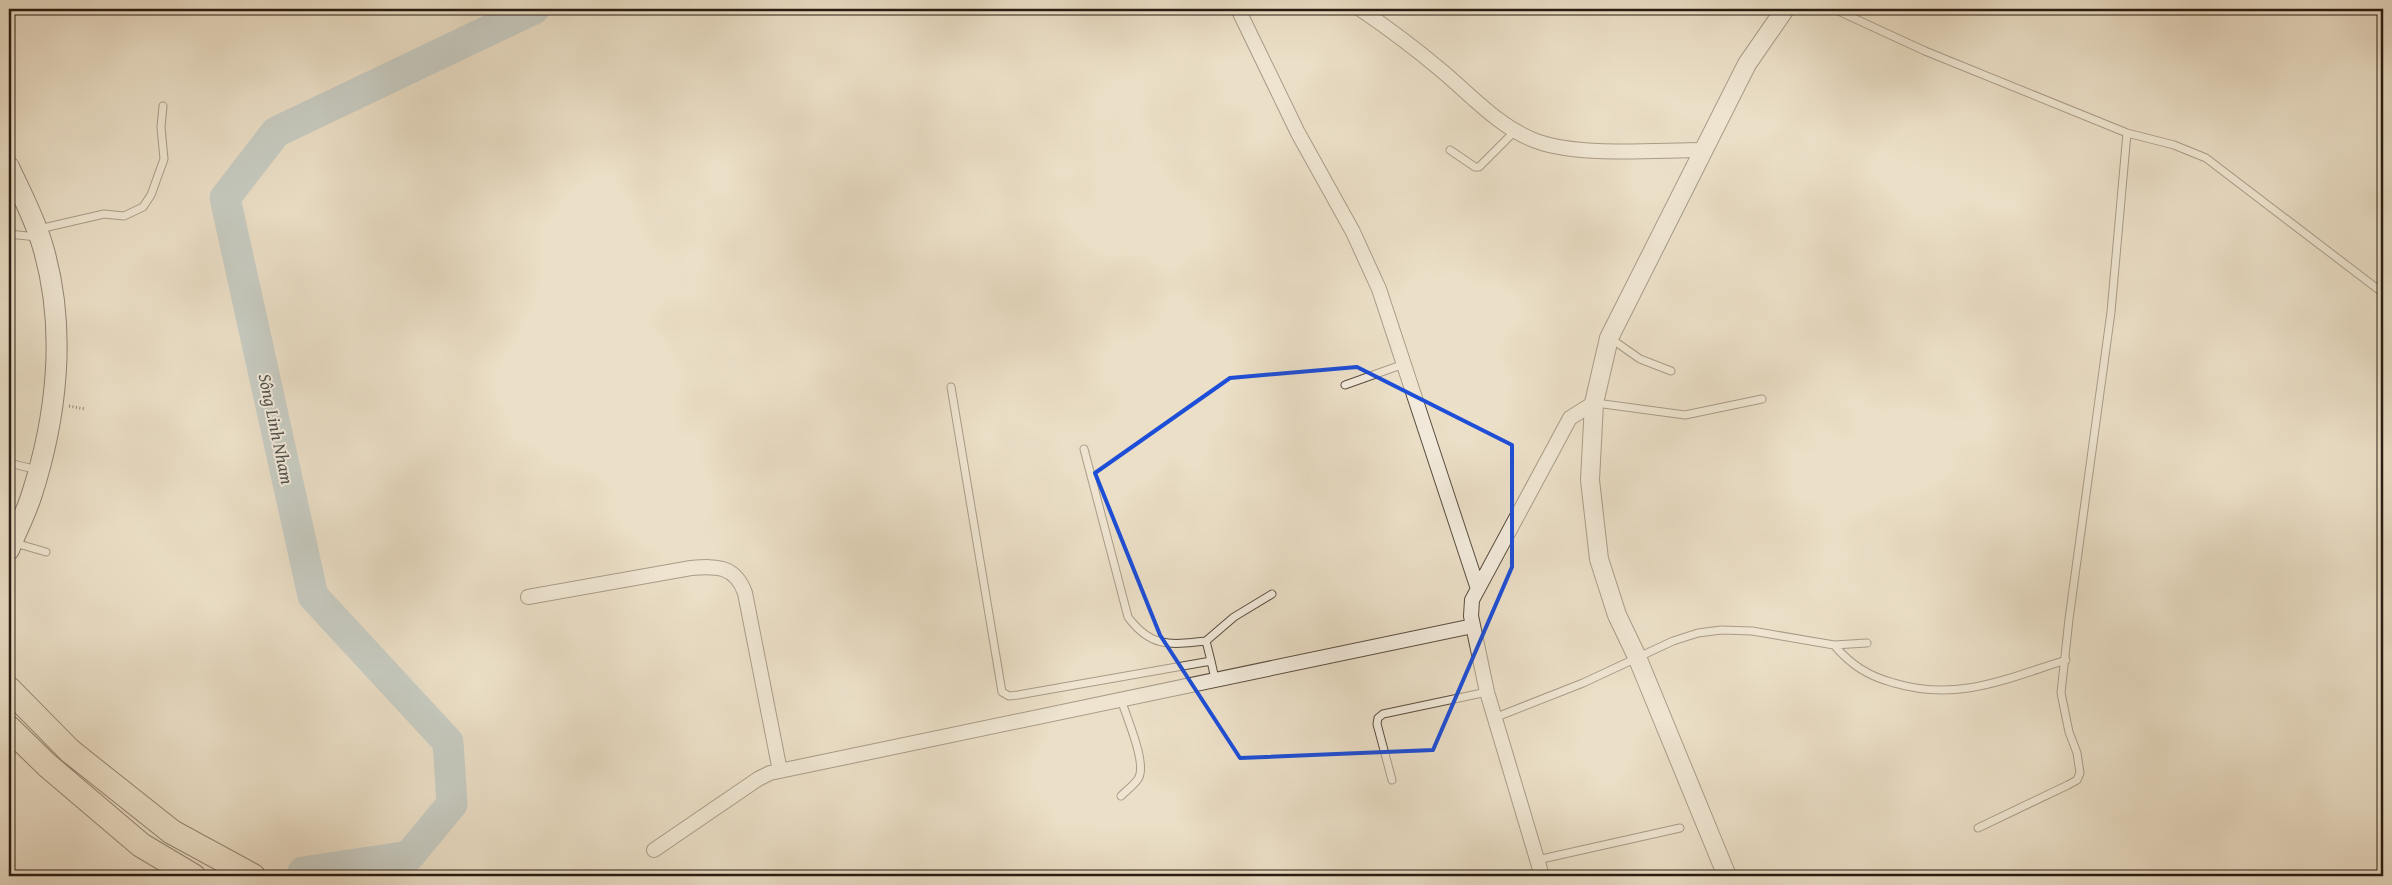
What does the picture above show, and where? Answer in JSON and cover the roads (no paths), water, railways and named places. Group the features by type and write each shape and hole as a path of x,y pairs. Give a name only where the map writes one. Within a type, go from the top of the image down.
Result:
{"highway":[{"path":"9,689 70,751 165,827 254,876"},
{"path":"9,728 47,766 141,845 193,876"}],"main road":[{"path":"9,167 38,233 50,277 55,312 57,355 54,404 38,470 31,498 10,546"}],"street":[{"path":"1238,9 1298,133 1364,257 1388,313 1478,589"},
{"path":"1360,9 1422,54 1500,122 1515,132 1536,141 1574,149 1702,150"},
{"path":"1727,876 1637,657 1617,615 1599,559 1590,480 1594,403 1609,338 1702,150 1747,64 1785,9"},
{"path":"1542,876 1487,692 1471,616 1472,600 1570,418 1594,403"},
{"path":"528,596 691,568 712,567 728,570 737,577 745,593 780,771"},
{"path":"654,850 758,779 780,771 1473,626"}],"lane":[{"path":"1834,9 1925,51 2127,133 2174,146 2206,158 2383,293"},
{"path":"9,234 38,233 104,214 124,216 143,207 151,195 164,159 161,127 163,106"},
{"path":"1450,150 1475,167 1479,166 1515,132"},
{"path":"1978,828 2068,785 2077,780 2080,773 2077,753 2069,732 2062,694 2069,619 2111,312 2127,133"},
{"path":"1609,338 1640,359 1671,371"},
{"path":"1345,385 1404,364"},
{"path":"951,387 1002,692 1010,696 1018,695 1210,661"},
{"path":"1594,403 1685,415 1762,398"},
{"path":"1084,449 1128,617 1138,630 1159,642 1171,644 1206,641 1234,617 1272,594"},
{"path":"9,462 38,470"},
{"path":"10,546 46,552"},
{"path":"1494,718 1583,683 1673,641 1698,633 1721,630 1752,631 1834,645 1867,642"},
{"path":"1206,641 1215,679"},
{"path":"1834,645 1846,658 1873,677 1927,690 1946,692 1970,689 2066,660"},
{"path":"1392,780 1377,724 1378,718 1383,714 1487,692"},
{"path":"1121,699 1142,770 1138,779 1121,796"},
{"path":"1537,860 1680,828"}],"waterway":[{"name":"Sông Linh Nham","path":"303,872 409,856 452,804 448,742 313,596 225,198 276,132 534,9"}]}
